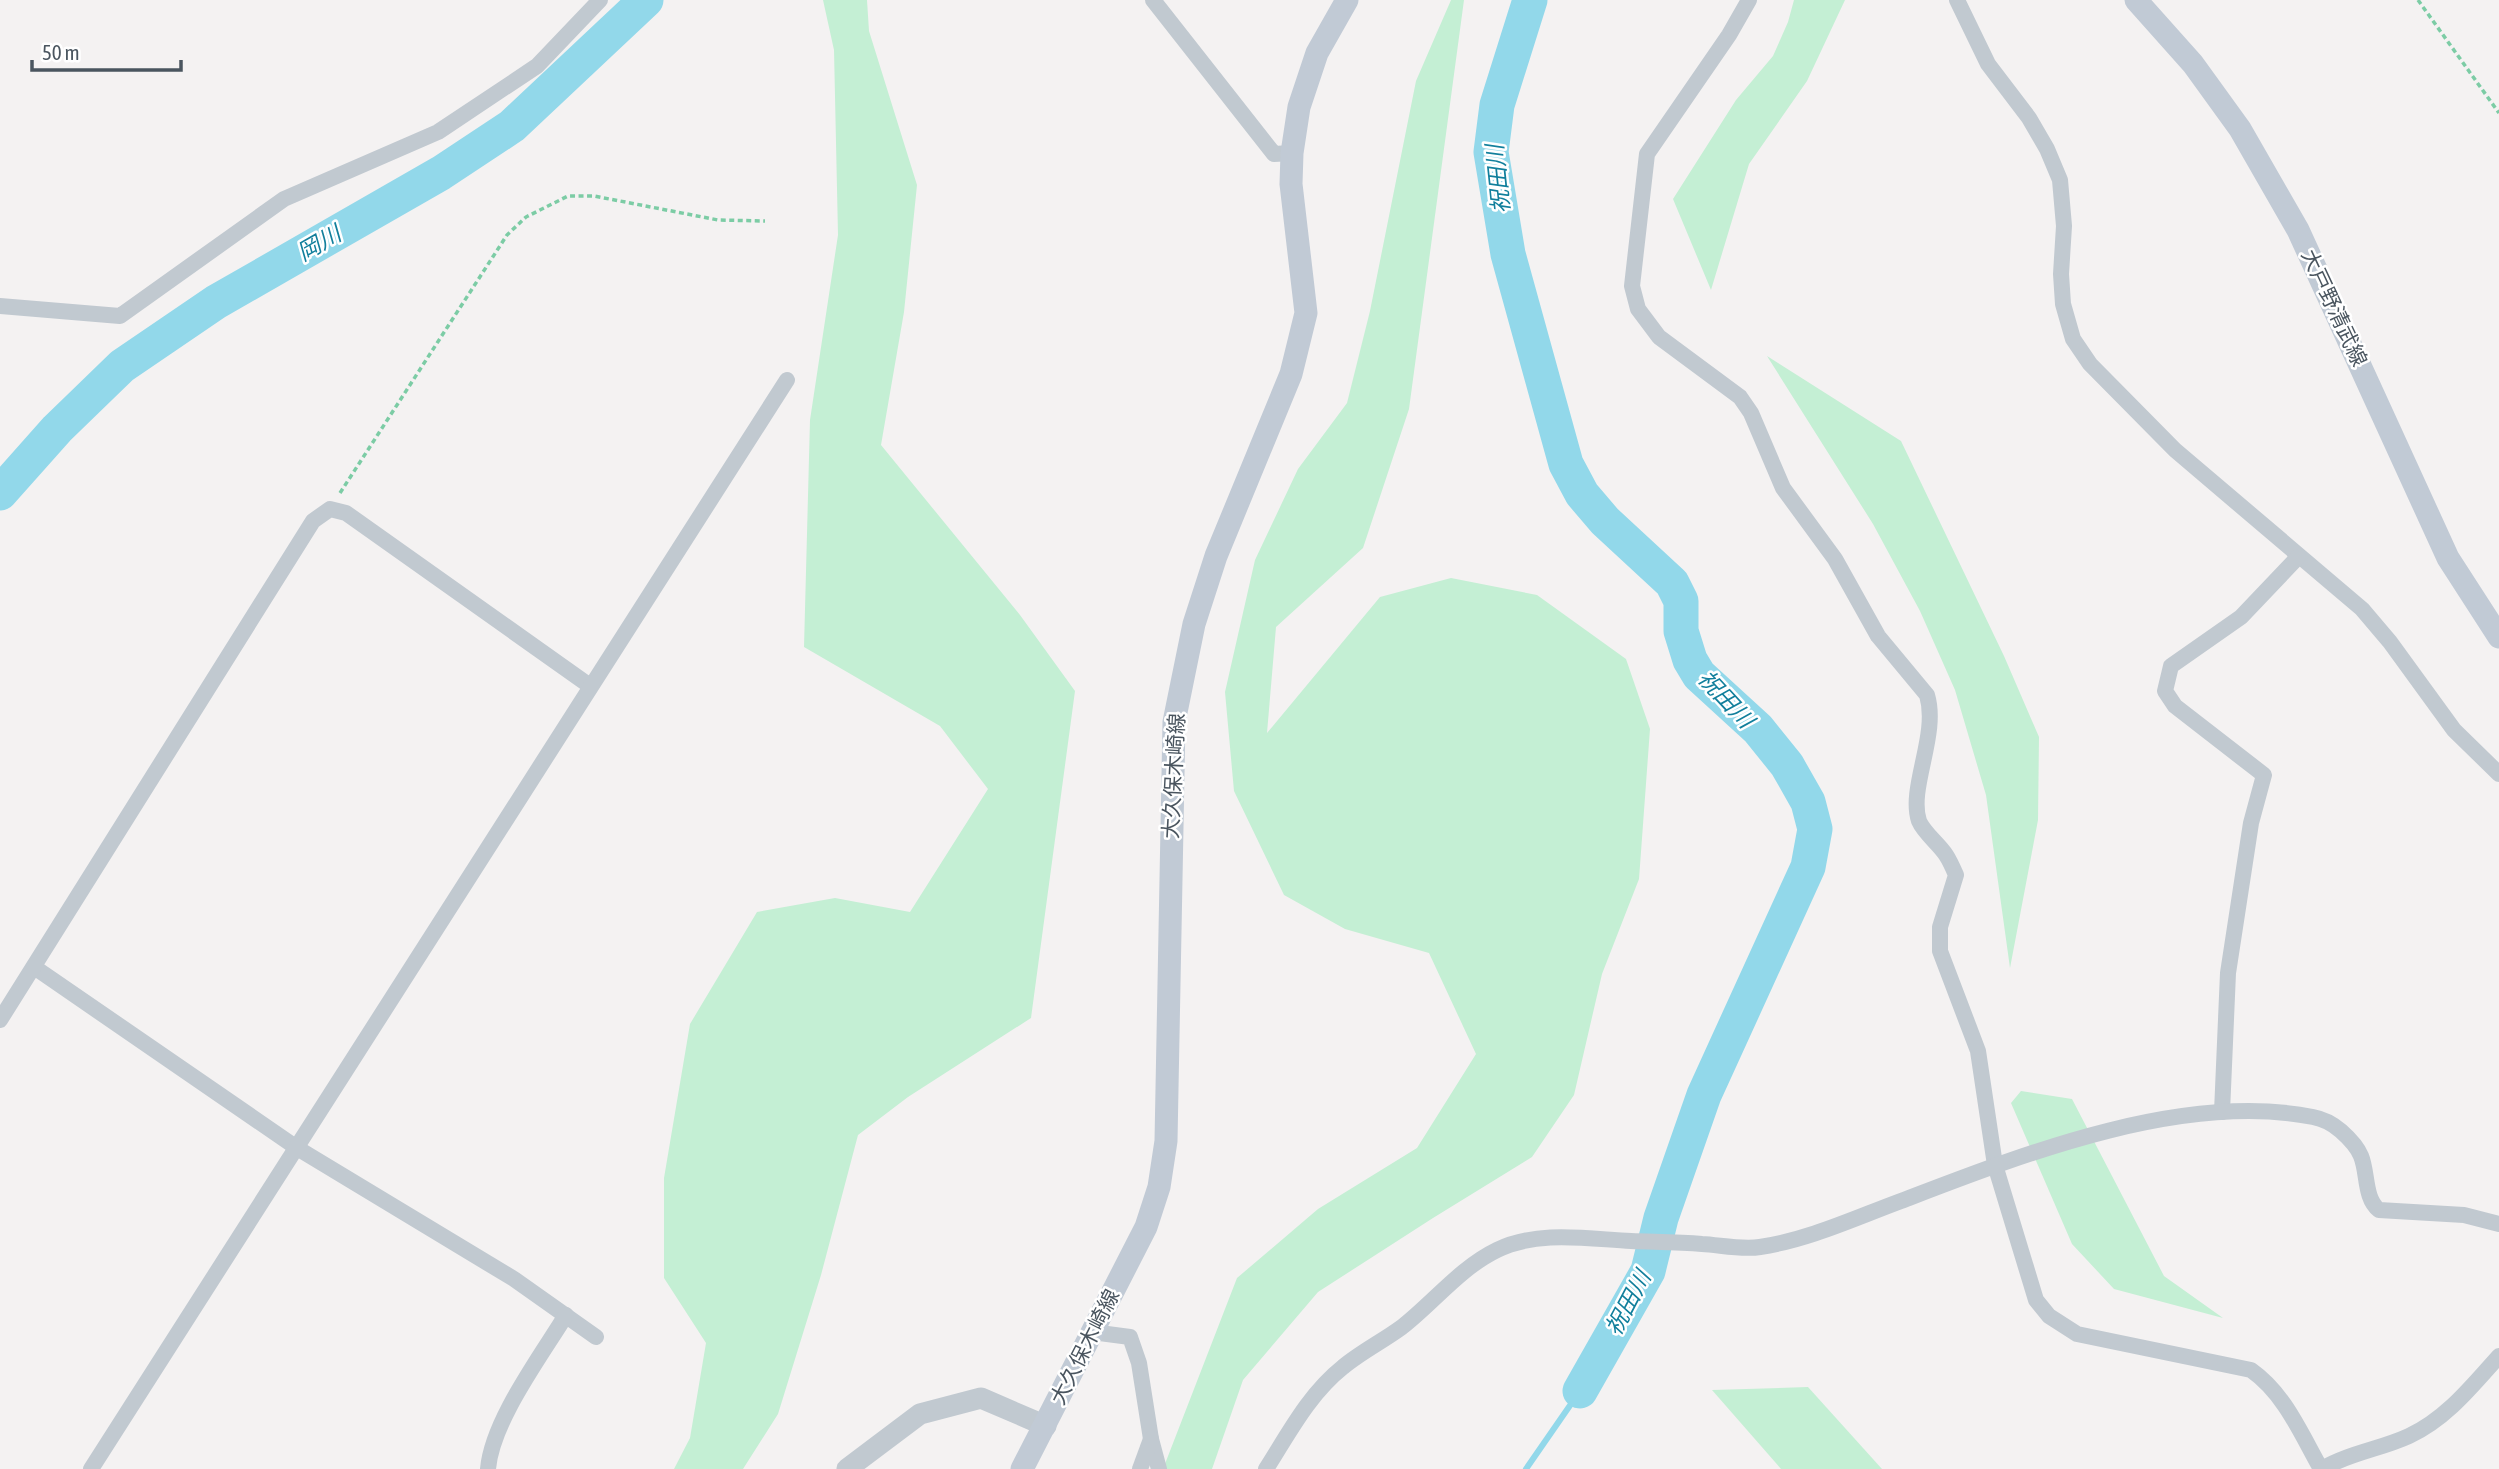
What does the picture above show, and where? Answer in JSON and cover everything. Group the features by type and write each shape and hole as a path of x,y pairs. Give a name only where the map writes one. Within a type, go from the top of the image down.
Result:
{"main road":[{"name":"大久保木崎線","path":"1022,1469 1146,1227 1159,1187 1166,1141 1174,722 1194,624 1216,556 1291,374 1306,313 1291,184 1292,153 1299,107 1317,53 1347,0"},
{"name":"大戸野清武線","path":"2136,0 2193,64 2240,129 2298,230 2448,558 2499,637"}],"street":[{"path":"0,306 120,316 284,200 438,132 537,66 600,0"},
{"path":"1153,0 1274,154 1292,153"},
{"path":"1749,0 1729,35 1647,154 1632,286 1638,310 1659,337 1740,397 1751,413 1783,488 1835,559 1878,636 1927,695 1930,705 1928,740 1917,797 1919,821 1947,857 1956,875 1940,928 1940,951 1978,1051 1995,1164 2036,1300 2049,1316 2077,1334 2251,1370 2264,1379 2279,1396 2321,1469 2339,1459 2408,1437 2432,1423 2462,1398 2499,1356"},
{"path":"1957,0 1988,64 2029,118 2048,149 2060,180 2064,226 2061,274 2063,304 2073,339 2090,364 2175,450 2298,558 2362,609 2390,642 2454,730 2499,774"},
{"path":"92,1469 787,380"},
{"path":"0,1020 313,521 330,509 346,513 590,686"},
{"path":"2222,1112 2228,973 2251,823 2264,775 2175,706 2165,691 2171,666 2241,617 2298,558"},
{"path":"34,967 297,1148 514,1279 596,1337"},
{"path":"1266,1469 1321,1387 1344,1366 1403,1326 1485,1256 1508,1245 1529,1240 1571,1237 1674,1241 1756,1248 1803,1238 1995,1164 2116,1129 2192,1113 2222,1112 2263,1112 2315,1117 2332,1124 2357,1147 2370,1198 2379,1210 2464,1215 2499,1224"},
{"path":"488,1469 489,1456 511,1404 566,1315"},
{"path":"1092,1332 1130,1337 1139,1363 1151,1439 1159,1469"},
{"path":"847,1469 920,1414 981,1398 1045,1426"},
{"path":"1140,1469 1151,1439"}],"path":[{"path":"2418,0 2499,113"},
{"path":"330,509 507,235 526,217 568,196 594,195 718,220 765,221"}],"green space":[{"path":"823,0 867,0 869,31 917,185 904,312 881,445 1020,615 1075,691 1031,1018 908,1097 858,1135 821,1275 778,1414 743,1469 674,1469 690,1438 706,1343 664,1278 664,1178 690,1024 757,912 835,898 910,912 988,789 940,726 804,647 810,420 838,235 834,50"},
{"path":"1451,0 1464,0 1409,409 1363,548 1276,627 1267,733 1380,597 1451,578 1537,595 1626,659 1650,729 1639,879 1602,974 1574,1095 1532,1157 1318,1292 1243,1380 1212,1469 1163,1469 1237,1278 1318,1209 1417,1148 1476,1054 1429,953 1345,929 1284,895 1234,791 1225,692 1255,560 1298,469 1347,403 1370,311 1416,81"},
{"path":"1794,0 1845,0 1807,81 1749,164 1711,290 1673,199 1736,100 1773,56 1788,22"},
{"path":"1767,356 1901,441 2004,656 2039,737 2038,820 2010,968 1986,795 1955,690 1920,611 1873,524"},
{"path":"2021,1091 2072,1099 2164,1276 2223,1318 2114,1289 2072,1244 2011,1103"},
{"path":"1808,1387 1882,1469 1781,1469 1712,1390"}],"waterway":[{"name":"岡川","path":"0,493 57,429 122,366 216,302 441,173 512,126 646,0"},
{"name":"祝田川","path":"1530,0 1497,105 1491,152 1508,254 1566,464 1582,494 1605,521 1672,583 1681,601 1681,631 1690,660 1699,675 1758,729 1787,765 1808,802 1815,829 1808,867 1704,1095 1661,1218 1648,1271 1580,1391"},
{"path":"1526,1469 1580,1391"}]}
